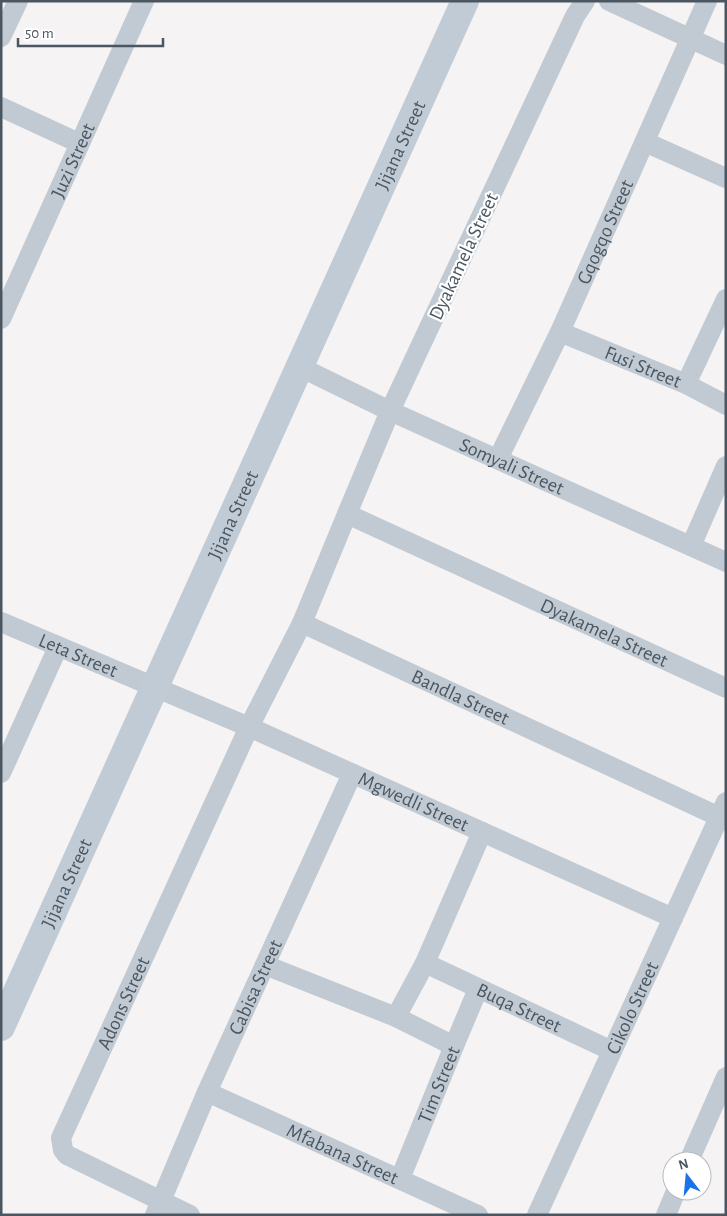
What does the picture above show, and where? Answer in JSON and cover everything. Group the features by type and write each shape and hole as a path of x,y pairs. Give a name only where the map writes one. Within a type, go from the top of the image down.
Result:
{"street":[{"path":"1,37 18,1"},
{"name":"Juzi Street","path":"1,319 144,1"},
{"name":"Jijana Street","path":"1,1028 7,998 154,688 465,1"},
{"name":"Dyakamela Street","path":"302,623 390,411 570,25 585,1"},
{"path":"608,1 726,55"},
{"name":"Gqogqo Street","path":"498,459 560,332 707,1"},
{"path":"1,107 79,143"},
{"path":"645,142 726,178"},
{"path":"686,384 720,326 726,299"},
{"name":"Fusi Street","path":"560,332 686,384 726,405"},
{"name":"Somyali Street","path":"300,366 390,411 726,562"},
{"path":"691,546 726,466"},
{"name":"Dyakamela Street","path":"347,514 726,688"},
{"name":"Leta Street","path":"1,622 154,688"},
{"path":"249,727 302,623"},
{"name":"Bandla Street","path":"302,623 724,813"},
{"path":"1,773 58,647"},
{"name":"Mgwedli Street","path":"154,688 249,727 673,918"},
{"name":"Adons Street","path":"190,1215 158,1208 67,1155 63,1150 61,1138 249,727"},
{"name":"Cabisa Street","path":"158,1208 207,1092 352,774"},
{"name":"Cikolo Street","path":"537,1215 673,918 724,813"},
{"path":"396,1017 425,963 482,832"},
{"name":"Buqa Street","path":"425,963 612,1051"},
{"path":"265,965 396,1017 454,1046"},
{"name":"Tim Street","path":"400,1179 478,989"},
{"path":"693,1151 726,1077"},
{"name":"Mfabana Street","path":"207,1092 478,1215"},
{"path":"666,1215 672,1201"}]}
